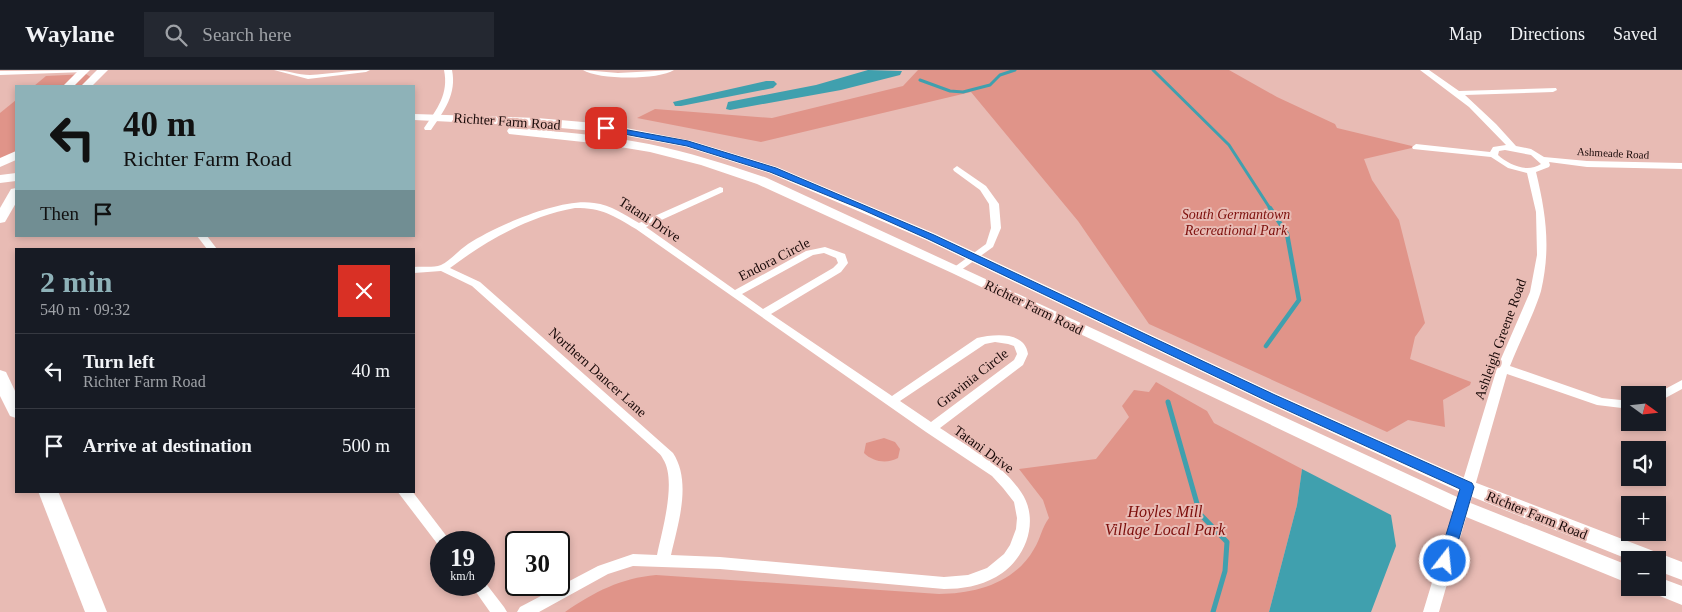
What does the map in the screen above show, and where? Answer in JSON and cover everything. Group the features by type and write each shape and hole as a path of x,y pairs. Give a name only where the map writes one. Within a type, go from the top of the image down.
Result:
{"main road":[{"path":"69,85 85,70"},
{"path":"87,85 103,70"},
{"name":"Richter Farm Road","path":"415,118 426,124 602,140 650,148 706,162 762,181 957,270 1461,507 1621,571"},
{"name":"Richter Farm Road","path":"426,124 537,122 606,128 688,144 773,170 864,208 975,258 1271,398 1467,487 1629,551"},
{"path":"0,163 15,156"},
{"path":"0,169 15,165"},
{"path":"0,179 15,177"},
{"path":"0,220 15,194"},
{"path":"0,376 15,410"},
{"path":"49,493 96,612"},
{"path":"1666,565 1682,571"},
{"path":"1666,589 1682,596"}],"street":[{"path":"0,73 85,70"},
{"path":"278,70 308,77 366,70"},
{"path":"426,124 446,100 452,83 448,70"},
{"path":"587,70 605,74 636,76 670,70"},
{"path":"1424,70 1458,92 1497,128 1513,148"},
{"path":"1458,92 1553,90"},
{"path":"1416,147 1493,155 1509,166 1531,170 1542,169 1546,165 1543,159"},
{"path":"1493,155 1496,149 1513,148"},
{"name":"Ashmeade Road","path":"1513,148 1530,152 1543,159 1587,164 1682,166"},
{"path":"957,168 983,188 994,204 996,228 990,245 957,270"},
{"name":"Ashleigh Greene Road","path":"1431,612 1504,368 1536,292 1542,255 1541,212 1531,170"},
{"path":"639,227 720,190"},
{"name":"Tatani Drive","path":"443,268 472,246 496,233 554,209 576,205 608,209 639,227 996,473 1014,491 1022,506 1024,527 1019,544 1008,560 982,577 963,582 944,583 720,563 633,560 603,570 525,612"},
{"path":"203,237 211,248"},
{"name":"Endora Circle","path":"735,294 810,253 825,250 841,256 843,263 837,270 763,314"},
{"name":"Northern Dancer Lane","path":"415,270 443,268 476,284 657,444 671,459 674,476 674,509 663,560"},
{"name":"Gravinia Circle","path":"891,402 981,341 990,337 1008,339 1021,348 1022,353 1019,362 930,429"},
{"path":"1504,368 1601,402 1621,404"},
{"path":"1666,393 1682,384"},
{"path":"406,493 435,531"},
{"path":"487,596 500,612"}],"green space":[{"name":"South Germantown Recreational Park","path":"918,70 1229,70 1277,97 1335,124 1337,128 1416,147 1364,159 1372,180 1399,220 1425,323 1415,337 1410,359 1471,382 1470,385 1443,400 1445,427 1408,420 1387,432 1149,324 1078,221 971,92 761,142 637,118 655,109 772,118 903,86"},
{"path":"86,74 92,78 84,85 35,85 46,76"},
{"path":"15,101 15,158 0,163 0,113"},
{"name":"Hoyles Mill Village Local Park","path":"1156,382 1207,411 1214,423 1302,469 1297,505 1269,612 565,612 608,587 631,579 656,575 939,594 966,592 993,584 1005,578 1026,561 1049,518 1043,500 1019,469 1096,459 1129,417 1122,406 1134,390 1149,392"},
{"path":"884,438 895,442 900,449 898,458 880,461 864,453 866,443"}],"water":[{"path":"868,70 902,71 900,75 841,90 730,110 726,109 728,102 816,85"},
{"path":"766,81 774,81 777,84 773,88 681,106 675,106 673,102"},
{"path":"1302,469 1391,515 1396,546 1371,612 1269,612 1297,505"}],"waterway":[{"path":"920,80 950,91 963,92 990,85 1000,75 1015,70"},
{"path":"1153,70 1229,145 1271,210"},
{"path":"1266,346 1299,300 1287,234 1270,208"},
{"path":"1168,402 1200,514 1227,542 1225,571 1213,612"}],"route":[{"path":"606,128 688,144 773,170 931,237 1271,398 1467,487 1445,561"}]}
